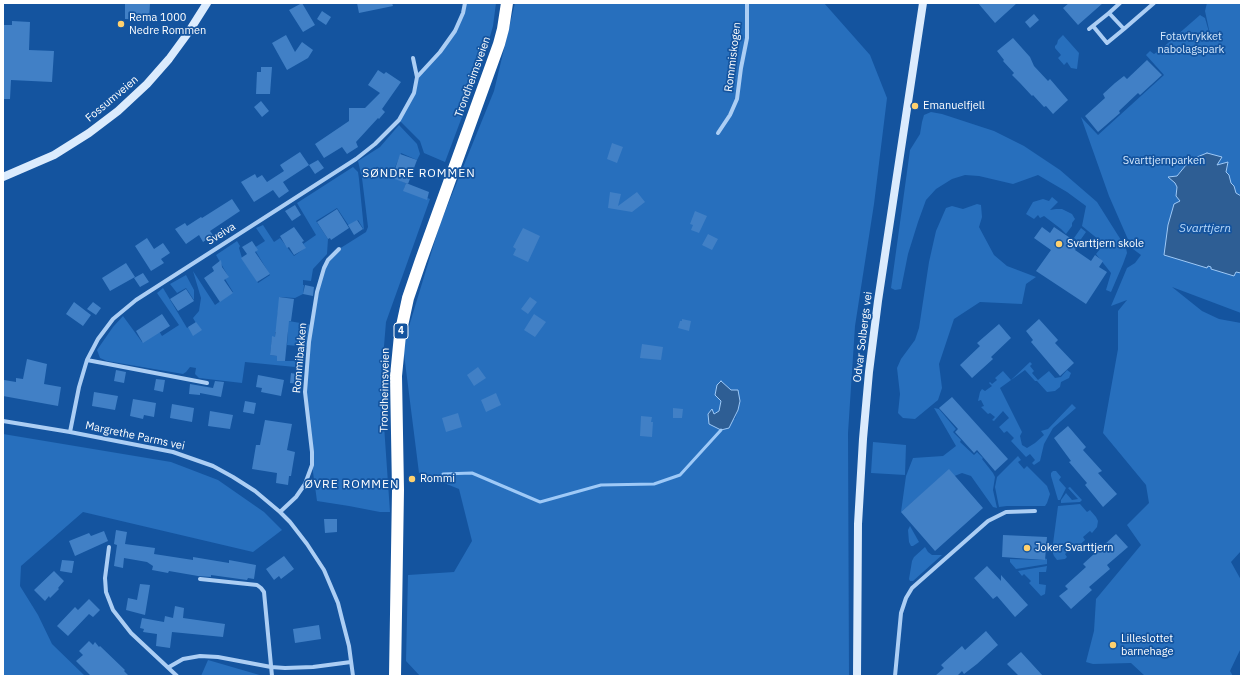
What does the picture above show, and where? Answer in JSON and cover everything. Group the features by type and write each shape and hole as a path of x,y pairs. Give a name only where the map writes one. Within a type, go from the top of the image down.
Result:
{"highway":[{"name":"Trondheimsveien","path":"395,676 398,490 396,376 400,335 408,298 499,44 507,3"}],"street":[{"name":"Fossumveien","path":"3,177 54,155 89,133 118,111 147,84 169,59 193,26 207,3"},
{"name":"Sveiva","path":"417,77 440,52 455,31 462,17 465,3"},
{"name":"Rommiskogen","path":"718,133 730,116 737,99 747,38 747,3"},
{"name":"Odvar Solbergs vei","path":"857,676 858,524 866,402 878,301 923,3"},
{"path":"1120,3 1091,28 1108,43 1154,3"},
{"path":"1108,14 1124,29"},
{"name":"Sveiva","path":"70,432 79,387 87,360 105,328 122,310 356,159 375,144 398,120 410,103 414,93 417,77 413,58"},
{"name":"Rommibakken","path":"280,512 296,497 305,484 312,465 312,452 305,392 309,342 317,292 324,268 328,260 339,249"},
{"path":"87,360 207,383"},
{"name":"Margrethe Parms vei","path":"3,421 162,449 198,460 224,472 264,498 280,512 307,544 324,570 338,603 346,631 353,676"},
{"path":"895,676 901,613 906,598 912,588 979,528 993,518 1006,512 1035,511"},
{"path":"109,546 105,578 106,592 112,610 131,633 177,676"},
{"path":"200,579 257,585 264,592 272,676"},
{"path":"169,667 183,659 200,656 218,657 271,667 300,668 351,662"}],"green space":[{"path":"465,3 496,3 493,26 483,61 445,162 424,153 420,141 399,120 409,103 417,77 455,31"},
{"path":"515,3 824,3 870,55 887,98 874,204 855,326 848,433 849,676 420,676 406,661 408,575 454,572 472,541 459,489 419,473 403,346 440,224 494,91","holes":["715,395 740,401 735,419 708,414 719,412 721,401"]},
{"path":"1207,3 1241,3 1241,313 1172,287 1202,311 1219,319 1241,323 1241,551 1231,562 1241,580 1241,648 1230,671 1233,676 1145,676 1131,663 1093,664 1086,662 1094,631 1096,599 1141,545 1127,525 1149,503 1146,485 1103,433 1118,349 1118,311 1127,300 1111,306 1127,268 1135,263 1141,255 1133,249 1130,244 1109,196 1081,117 1098,135 1164,75 1146,55 1150,51 1154,54 1160,50 1200,15 1205,18 1211,39 1205,11"},
{"path":"1063,35 1079,53 1077,69 1071,68 1067,62 1064,65 1058,58 1061,55 1055,46"},
{"path":"931,112 942,114 994,131 1024,146 1060,170 1097,202 1126,248 1127,253 1111,292 1106,290 1111,273 1096,254 1104,244 1082,226 1086,206 1067,192 1038,175 1013,184 979,176 965,175 952,179 936,189 926,200 918,222 908,254 901,289 895,290 891,288 910,150 920,134 924,115"},
{"path":"399,125 417,144 420,154 417,160 401,153 391,177 406,183 404,189 430,199 386,322 381,382 390,512 380,512 317,501 305,392 308,347 287,345 288,332 275,332 275,338 272,338 270,355 277,356 277,361 296,361 295,367 245,362 242,383 199,378 195,374 196,368 190,367 183,374 107,361 100,358 97,350 113,327 123,316 142,342 159,331 162,336 179,325 157,293 163,288 187,328 196,323 193,318 199,311 201,298 193,271 215,305 233,292 225,279 228,276 216,255 237,241 240,246 239,248 242,258 258,283 270,275 254,248 265,241 256,228 263,225 274,242 280,238 294,256 305,248 303,244 316,235 297,203 353,167 358,172 364,230 358,220 349,226 337,208 316,221 328,239 327,254 313,269 311,281 303,280 303,294 295,298 280,297 277,319 312,325 324,268 339,249 366,232 368,227 362,178 358,161 380,147"},
{"path":"1052,197 1058,202 1050,210 1062,209 1072,214 1075,219 1066,234 1044,216 1040,218 1038,215 1034,219 1026,214 1033,202 1043,199 1049,201"},
{"path":"977,204 981,205 982,217 979,227 994,255 1007,266 1036,277 1026,284 1022,304 980,302 954,319 939,364 942,388 938,400 915,419 903,418 898,413 900,394 897,368 901,359 915,340 919,328 929,262 936,231 946,208 952,206 963,209"},
{"path":"1081,228 1086,232 1079,242 1074,238"},
{"path":"186,275 194,290 194,300 186,288 177,293 170,284"},
{"path":"1030,362 1032,364 1030,366 1034,371 1032,373 1038,380 1049,371 1055,378 1061,377 1067,370 1071,373 1069,378 1061,382 1060,387 1055,391 1047,392 1025,370 1000,388 1022,432 1020,436 1022,445 1027,448 1035,443 1044,435 1041,431 1048,429 1072,404 1076,408 1053,428 1044,444 1040,461 1034,465 1032,463 1035,460 1030,454 1026,457 1011,441 1014,438 1007,431 1004,433 999,427 1009,418 1003,411 994,421 992,420 995,417 990,413 988,414 981,407 984,406 981,400 978,401 982,389 985,391 992,386 989,383 990,382 992,384 997,380 995,378 1003,371 1011,380"},
{"path":"934,408 939,409 956,429 953,432 961,440 960,442 974,455 977,452 993,473 995,477 993,490 997,508 993,507 971,476 962,473 952,477 947,472 901,512 906,476 913,458 943,456 956,446"},
{"path":"3,434 171,462 218,480 264,512 282,530 253,552 83,512 21,566 20,586 38,615 52,644 85,676 3,676"},
{"path":"873,442 906,445 905,475 871,473"},
{"path":"1018,456 1021,460 1018,462 1024,469 1027,466 1047,486 1050,494 1045,506 999,507 995,487 997,477"},
{"path":"1053,471 1056,471 1061,477 1059,480 1066,488 1060,500 1058,500 1051,476"},
{"path":"1070,487 1082,500 1080,502 1061,503 1061,500 1066,493 1072,500 1078,499 1068,488"},
{"path":"1080,504 1087,512 1090,510 1096,517 1098,521 1097,527 1092,533 1090,531 1083,537 1085,540 1074,550 1072,548 1065,554 1067,557 1065,559 1057,560 1052,551 1058,506"},
{"path":"910,526 919,542 913,546 911,546 909,542 908,530"},
{"path":"925,547 932,555 942,555 913,581 910,581 912,561 914,557"},
{"path":"1044,558 1047,559 1047,564 1016,569 1010,562 1010,559 1044,560"},
{"path":"1047,566 1046,572 1039,572 1039,584 1046,585 1045,594 1041,596 1029,583 1031,581 1024,574 1022,576 1018,571"},
{"path":"208,660 263,676 201,676"}],"water":[{"name":"Svarttjern","path":"1207,153 1222,157 1217,165 1228,162 1226,172 1229,175 1236,193 1241,196 1241,273 1236,272 1234,276 1211,269 1211,267 1208,266 1207,268 1164,255 1168,225 1174,204 1180,201 1176,196 1177,187 1175,183 1168,177 1177,176 1186,165 1197,157"},
{"path":"721,381 731,390 738,390 740,401 738,410 729,428 721,430 709,424 708,414 712,409 714,414 719,411 721,401 715,395 717,385"}],"building":[{"path":"125,3 150,3 149,20 125,19"},
{"path":"302,3 315,25 303,32 289,10"},
{"path":"357,3 392,3 393,6 359,13"},
{"path":"978,3 1017,3 995,23"},
{"path":"1069,3 1103,3 1078,25 1063,8"},
{"path":"322,11 331,17 326,25 317,19"},
{"path":"1034,14 1039,20 1030,28 1025,22"},
{"path":"12,21 30,22 29,50 54,51 52,82 11,80 10,99 3,99 3,25 12,25"},
{"path":"286,35 295,52 302,42 313,50 308,58 287,70 272,43"},
{"path":"1013,38 1030,57 1034,66 1048,81 1050,79 1068,100 1053,114 1046,106 1044,107 1033,95 1032,96 1012,75 1014,73 1003,61 1004,60 997,51"},
{"path":"1147,60 1162,75 1140,95 1138,93 1119,111 1120,113 1098,132 1085,116 1105,98 1103,94 1115,83 1124,76 1127,79"},
{"path":"261,67 272,67 270,94 256,94 257,72 261,72"},
{"path":"378,70 384,74 386,72 401,82 382,109 385,112 356,142 358,147 347,154 342,147 324,158 315,144 349,121 349,108 365,108 380,93 368,85"},
{"path":"261,101 269,111 262,117 254,107"},
{"path":"612,143 623,147 617,163 607,159"},
{"path":"300,152 309,165 283,182 289,191 279,198 273,190 254,202 241,182 255,174 257,178 262,175 267,182 284,171 280,165"},
{"path":"400,154 417,160 408,184 392,178"},
{"path":"318,160 324,168 315,174 309,165"},
{"path":"406,183 429,192 427,200 403,191"},
{"path":"610,192 621,194 618,206 637,192 645,202 632,212 608,208"},
{"path":"232,199 240,211 210,231 213,235 203,242 199,235 186,244 175,229 185,223 187,226"},
{"path":"295,205 301,215 292,221 285,211"},
{"path":"337,209 349,228 331,240 330,238 328,239 317,222"},
{"path":"695,211 707,216 699,233 691,230 693,225 690,224"},
{"path":"357,220 363,229 354,235 348,225"},
{"path":"294,227 304,241 302,242 306,248 294,255 289,247 287,248 280,236"},
{"path":"1042,227 1050,233 1054,227 1079,244 1075,250 1091,261 1095,255 1103,261 1099,267 1107,272 1086,304 1036,271 1051,250 1034,238"},
{"path":"523,228 540,236 528,262 513,255 516,249 513,247"},
{"path":"708,234 718,239 712,250 702,245"},
{"path":"147,238 154,249 163,243 170,253 161,259 164,263 151,271 135,246"},
{"path":"252,241 258,250 255,252 270,274 257,282 241,258 247,254 242,247"},
{"path":"221,260 222,267 229,277 224,280 233,293 220,302 204,278 214,271 212,267"},
{"path":"126,263 135,277 110,291 102,278"},
{"path":"143,273 149,282 140,287 134,278"},
{"path":"305,285 314,287 313,296 303,294"},
{"path":"186,289 194,301 178,311 170,299"},
{"path":"279,297 294,299 291,321 289,321 285,361 277,361 277,356 270,355 272,336 275,337"},
{"path":"530,297 537,302 528,314 521,309"},
{"path":"74,302 91,315 83,326 66,314"},
{"path":"93,302 101,308 96,315 87,309"},
{"path":"162,314 170,326 143,343 136,331"},
{"path":"534,314 546,322 535,337 524,330"},
{"path":"682,319 691,321 689,331 678,328"},
{"path":"1039,319 1058,340 1055,343 1074,363 1060,376 1031,342 1033,340 1026,331"},
{"path":"196,322 202,330 193,336 188,327"},
{"path":"999,324 1011,338 991,357 993,359 972,378 960,365 980,346 977,343"},
{"path":"642,344 663,347 661,360 640,358"},
{"path":"27,359 47,364 44,384 61,387 58,406 3,396 4,380 16,382 16,378 23,379"},
{"path":"478,367 486,378 474,386 467,375"},
{"path":"116,370 126,372 124,383 114,381"},
{"path":"291,373 302,375 301,384 290,383"},
{"path":"258,375 284,380 281,396 261,392 262,388 256,387"},
{"path":"156,379 165,380 163,392 154,390"},
{"path":"215,381 224,382 221,397 200,393 200,395 189,394 190,384 213,388"},
{"path":"94,392 118,396 115,410 92,406"},
{"path":"496,393 501,405 486,412 481,400"},
{"path":"952,397 1008,459 995,471 977,450 974,453 955,432 958,429 939,408"},
{"path":"133,399 156,403 154,417 144,415 143,419 130,416"},
{"path":"245,401 256,403 254,414 243,412"},
{"path":"172,404 194,408 192,422 170,418"},
{"path":"673,408 683,409 682,418 673,418"},
{"path":"210,411 233,415 230,429 208,426"},
{"path":"458,413 462,427 446,432 442,418"},
{"path":"641,416 652,417 652,437 640,436"},
{"path":"265,420 292,424 287,450 295,452 288,485 276,483 277,473 252,469 256,445 260,445"},
{"path":"1068,426 1086,447 1083,450 1102,471 1098,473 1117,494 1103,507 1085,485 1087,483 1069,462 1071,461 1054,438"},
{"path":"949,469 983,508 935,551 901,512"},
{"path":"324,519 337,519 337,532 325,533"},
{"path":"116,530 127,532 125,544 155,548 154,554 193,560 193,557 229,563 229,560 256,565 254,579 248,578 247,580 211,575 211,577 198,576 169,571 168,573 152,570 153,566 147,562 124,558 123,568 114,566 117,545 114,544"},
{"path":"104,531 108,541 75,556 69,541 89,533 91,536"},
{"path":"1116,534 1128,547 1107,565 1110,569 1089,587 1092,590 1071,609 1059,596 1068,589 1065,586 1086,567 1083,564"},
{"path":"1003,535 1047,537 1045,560 1002,557"},
{"path":"284,556 294,569 281,579 279,576 274,580 266,569"},
{"path":"62,560 74,561 72,573 60,571"},
{"path":"987,566 1001,581 1001,575 1028,605 1015,617 997,596 993,599 974,578"},
{"path":"54,571 64,581 58,588 59,589 45,601 34,590"},
{"path":"140,584 150,585 145,615 126,610 128,598 137,600"},
{"path":"89,599 100,610 93,617 89,614 68,636 57,626 75,607 78,610"},
{"path":"175,606 184,608 183,618 225,624 223,637 172,632 170,648 156,646 157,634 143,632 144,629 140,628 142,618 164,622 165,616 173,618"},
{"path":"319,625 321,639 295,643 293,629"},
{"path":"986,631 998,645 977,664 964,674 962,671 957,676 935,676 944,668 941,665 962,646 965,650"},
{"path":"89,641 93,645 95,642 99,647 100,646 125,670 124,671 129,676 91,676 76,661 83,655 79,651"},
{"path":"1021,652 1043,676 1019,676 1007,664"}],"waterway":[{"path":"443,474 472,473 540,502 601,485 654,484 680,475 721,430"}],"place":[{"name":"Rema 1000 Nedre Rommen","path":"121,24"},
{"name":"Emanuelfjell","path":"915,106"},
{"name":"Svarttjern skole","path":"1059,244"},
{"name":"Rommi","path":"412,479"},
{"name":"Joker Svarttjern","path":"1027,548"},
{"name":"Lilleslottet barnehage","path":"1113,645"}],"district":[{"name":"SØNDRE ROMMEN","path":"419,174"},
{"name":"ØVRE ROMMEN","path":"352,485"}],"park label":[{"name":"Fotavtrykket nabolagspark","path":"1191,43"},
{"name":"Svarttjernparken","path":"1164,161"}]}
